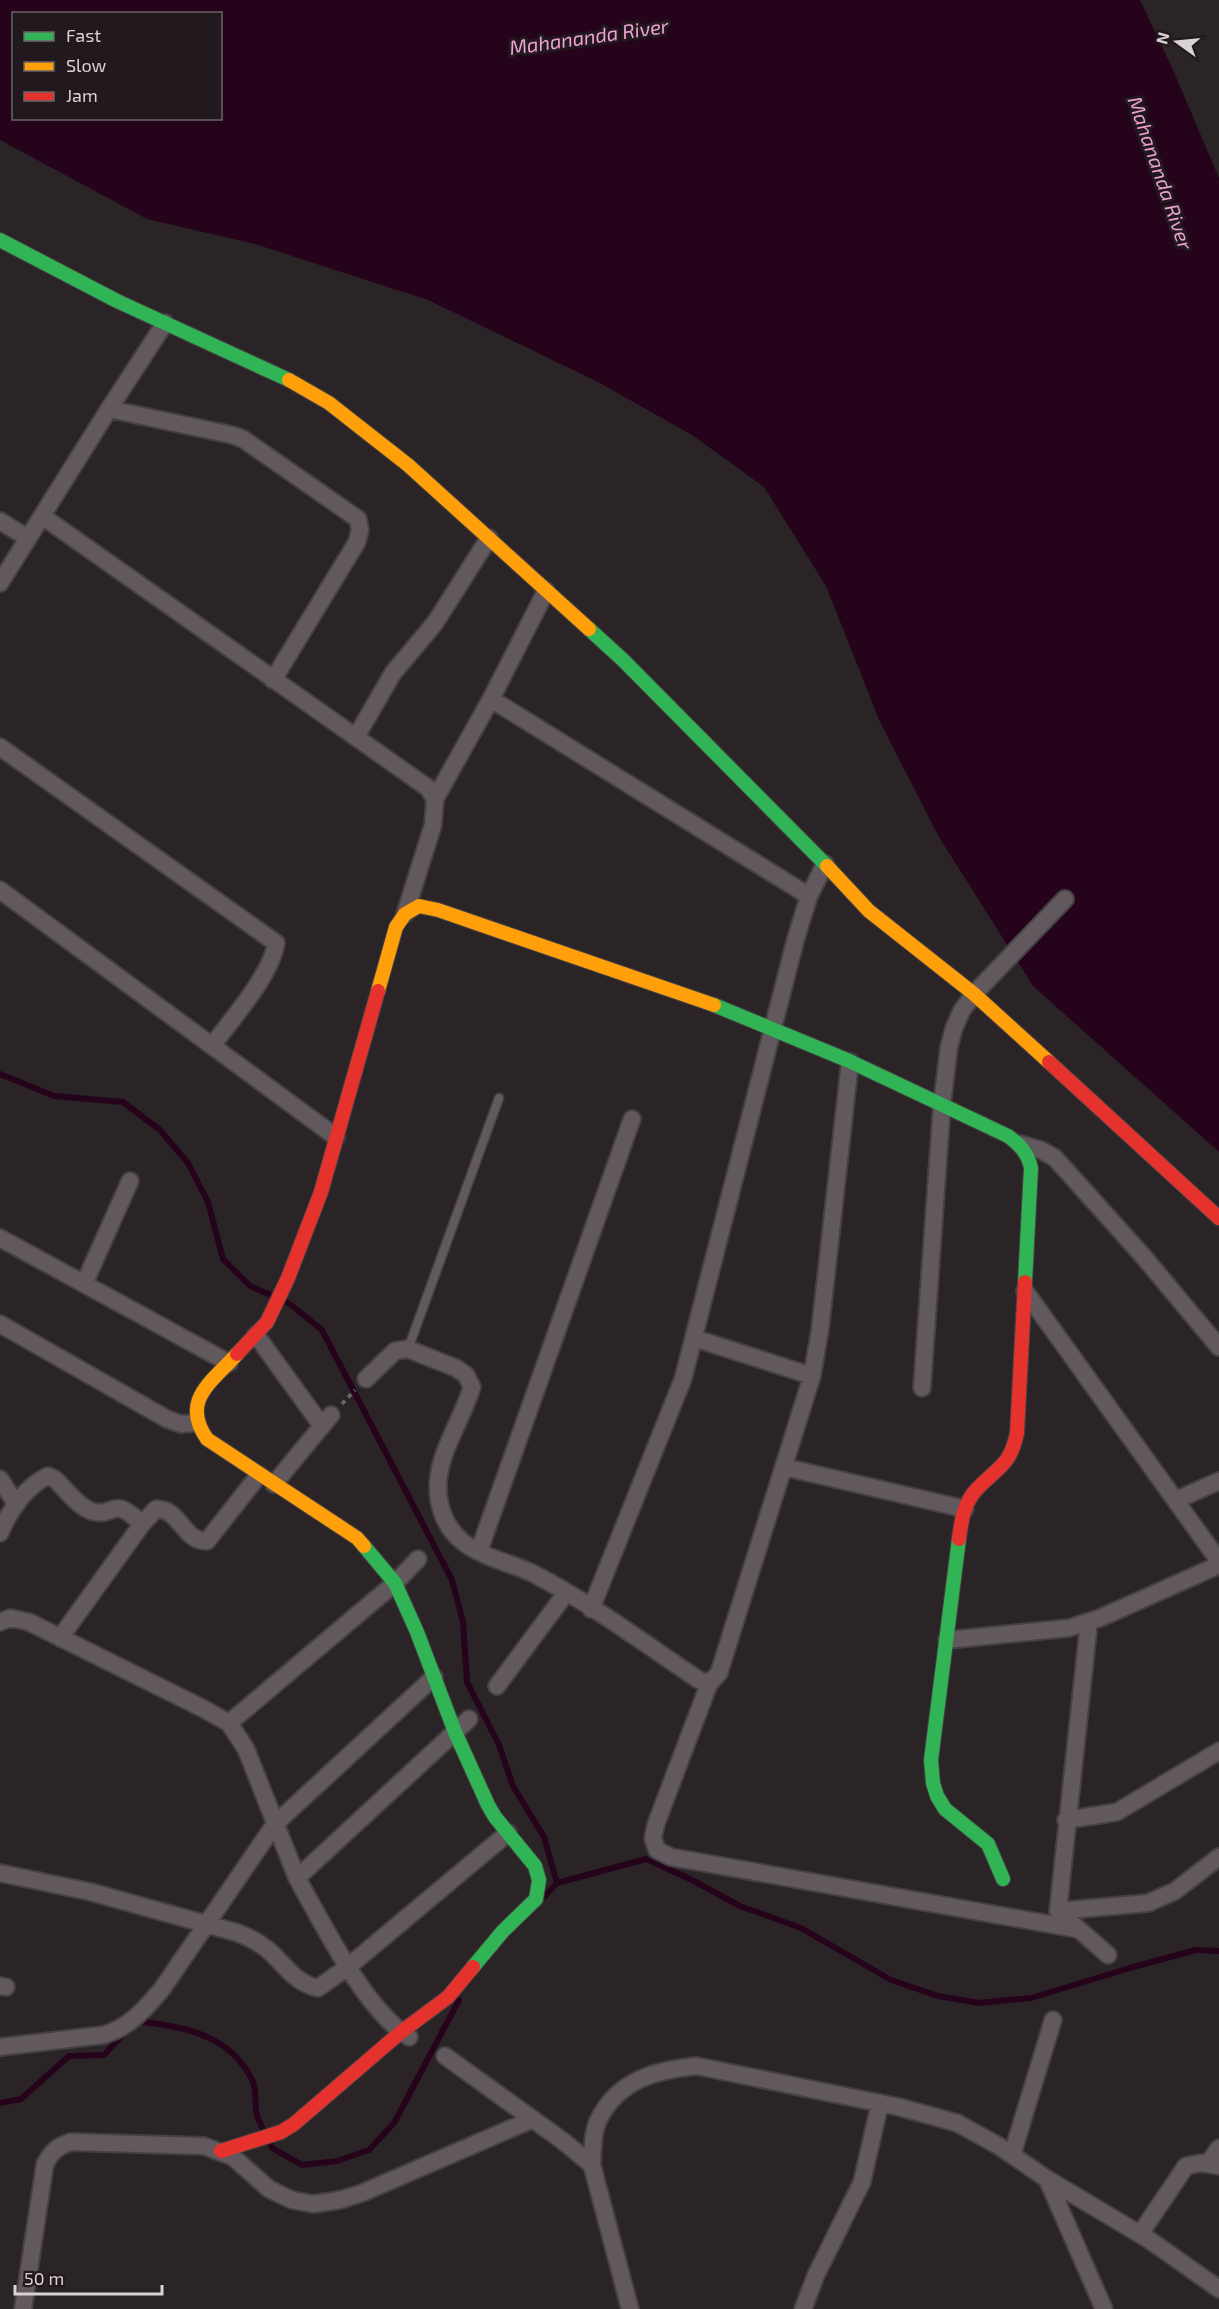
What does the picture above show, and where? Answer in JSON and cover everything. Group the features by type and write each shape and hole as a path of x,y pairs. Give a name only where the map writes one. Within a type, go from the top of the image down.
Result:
{"street":[{"path":"0,240 57,271 252,362 329,403 408,465 623,660 869,911 890,930 974,994 1219,1218"},
{"path":"0,583 165,323"},
{"path":"109,409 243,439 358,519 360,530 357,542 273,680"},
{"path":"42,516 273,680 415,777 428,788 435,800"},
{"path":"0,521 28,538"},
{"path":"356,737 393,674 435,623 489,538"},
{"path":"221,2151 281,2132 294,2124 406,2035 448,1997 503,1931 536,1899 540,1880 535,1866 488,1805 455,1732 395,1583 357,1538 207,1439 195,1423 195,1410 200,1395 262,1328 288,1278 321,1192 396,927 405,914 433,825 435,800 491,699 546,591"},
{"path":"491,699 809,896"},
{"path":"0,747 276,943 275,954 267,969 212,1046"},
{"path":"591,1608 683,1380 796,938 809,896 825,864"},
{"path":"0,890 336,1137"},
{"path":"922,1388 942,1104 947,1058 954,1028 974,994 1065,899"},
{"path":"405,914 420,906 438,910 683,994 773,1029 942,1104 1008,1136 1020,1144 1028,1154 1030,1168 1017,1433 1013,1451 1004,1465 975,1491 961,1522 931,1760 937,1797 945,1809 988,1844 1003,1879"},
{"path":"850,1062 820,1330 812,1376 719,1673 710,1683 656,1824 653,1838 657,1850 671,1857 1077,1929"},
{"path":"479,1551 632,1119"},
{"path":"1020,1144 1041,1150 1059,1163 1143,1256 1219,1347"},
{"path":"84,1284 130,1181"},
{"path":"0,1238 229,1363"},
{"path":"947,1640 1069,1628 1089,1622 1219,1563 1025,1291"},
{"path":"0,1324 160,1416 180,1424 195,1423"},
{"path":"262,1328 327,1421 274,1485"},
{"path":"694,1338 812,1376"},
{"path":"366,1379 395,1351 408,1349 456,1368 466,1376 472,1388 447,1447 438,1481 439,1498 449,1535 479,1551 534,1574 591,1608 699,1680 710,1683"},
{"path":"784,1467 965,1509"},
{"path":"60,1638 142,1524 156,1509 171,1512 191,1536 200,1541 207,1541 259,1475"},
{"path":"0,1533 16,1504 39,1480 48,1476 55,1479 89,1510 97,1512 115,1507 123,1508 142,1524"},
{"path":"0,1479 16,1504"},
{"path":"1176,1500 1219,1481"},
{"path":"228,1723 395,1583 418,1559"},
{"path":"497,1686 566,1593"},
{"path":"0,1622 10,1618 29,1622 228,1723 246,1749 297,1878 376,2008 406,2035"},
{"path":"1058,1911 1089,1622"},
{"path":"0,2047 103,2035 119,2031 143,2012 207,1924 275,1824 434,1677"},
{"path":"297,1878 469,1719"},
{"path":"1066,1820 1117,1812 1219,1751"},
{"path":"0,1873 92,1892 238,1933 255,1940 268,1950 293,1977 306,1986 318,1988 349,1966 508,1833"},
{"path":"1058,1911 1148,1903 1175,1891 1219,1857"},
{"path":"1058,1911 1108,1955"},
{"path":"1012,2155 1053,2020"},
{"path":"445,2056 592,2165"},
{"path":"630,2309 592,2165 593,2142 598,2120 615,2096 642,2077 667,2069 698,2066 880,2103 957,2123 977,2132 1047,2179 1140,2234 1219,2289"},
{"path":"803,2309 820,2265 862,2182 880,2103"},
{"path":"23,2309 45,2164 51,2152 60,2145 71,2142 204,2146 233,2157 269,2189 292,2200 313,2204 340,2200 362,2193 532,2119"},
{"path":"1140,2234 1186,2166 1192,2163 1213,2165 1219,2148"},
{"path":"1047,2179 1104,2309"}],"lane":[{"path":"408,1349 499,1098"}],"path":[{"path":"327,1421 366,1379"}],"water":[{"name":"Mahananda River","path":"0,0 1140,0 1219,178 1219,1152 1033,986 939,837 880,722 826,586 764,487 692,435 598,382 428,300 255,244 147,219 0,140"}],"waterway":[{"path":"0,1074 54,1096 123,1102 160,1130 188,1163 208,1202 223,1259 250,1286 273,1296"},
{"path":"282,1300 322,1330 452,1580 463,1622 467,1682 499,1745 513,1786 544,1837 557,1883"},
{"path":"545,1896 557,1883 646,1859 740,1906 801,1928 891,1980 938,1996 979,2003 1031,1998 1196,1950 1219,1951"},
{"path":"269,2141 272,2148 302,2165 337,2161 369,2150 394,2123 459,2000"},
{"path":"136,2021 188,2030 219,2043 232,2053 244,2066 253,2082 257,2115 264,2132"},
{"path":"0,2103 21,2099 69,2056 104,2055 127,2030"}],"traffic: fast":[{"path":"0,240 117,301 289,380"},
{"path":"589,629 623,660 827,866"},
{"path":"714,1005 847,1060 1008,1136 1016,1143 1026,1154 1031,1168 1025,1282"},
{"path":"959,1539 931,1760 933,1783 937,1796 945,1809 988,1844 1003,1879"},
{"path":"364,1546 395,1583 417,1632 455,1732 488,1805 535,1866 539,1880 536,1899 503,1931 473,1967"}],"traffic: slow":[{"path":"289,380 329,403 408,465 589,629"},
{"path":"827,866 869,911 974,994 1049,1062"},
{"path":"378,991 396,927 405,914 419,906 438,910 714,1005"},
{"path":"237,1354 209,1383 198,1402 197,1413 207,1439 357,1538 364,1546"}],"traffic: jam":[{"path":"237,1354 267,1322 288,1278 321,1192 378,991"},
{"path":"1049,1062 1219,1218"},
{"path":"959,1539 962,1519 969,1501 976,1490 1002,1466 1011,1453 1017,1433 1025,1282"},
{"path":"221,2151 281,2132 294,2124 401,2032 448,1997 473,1967"}]}
